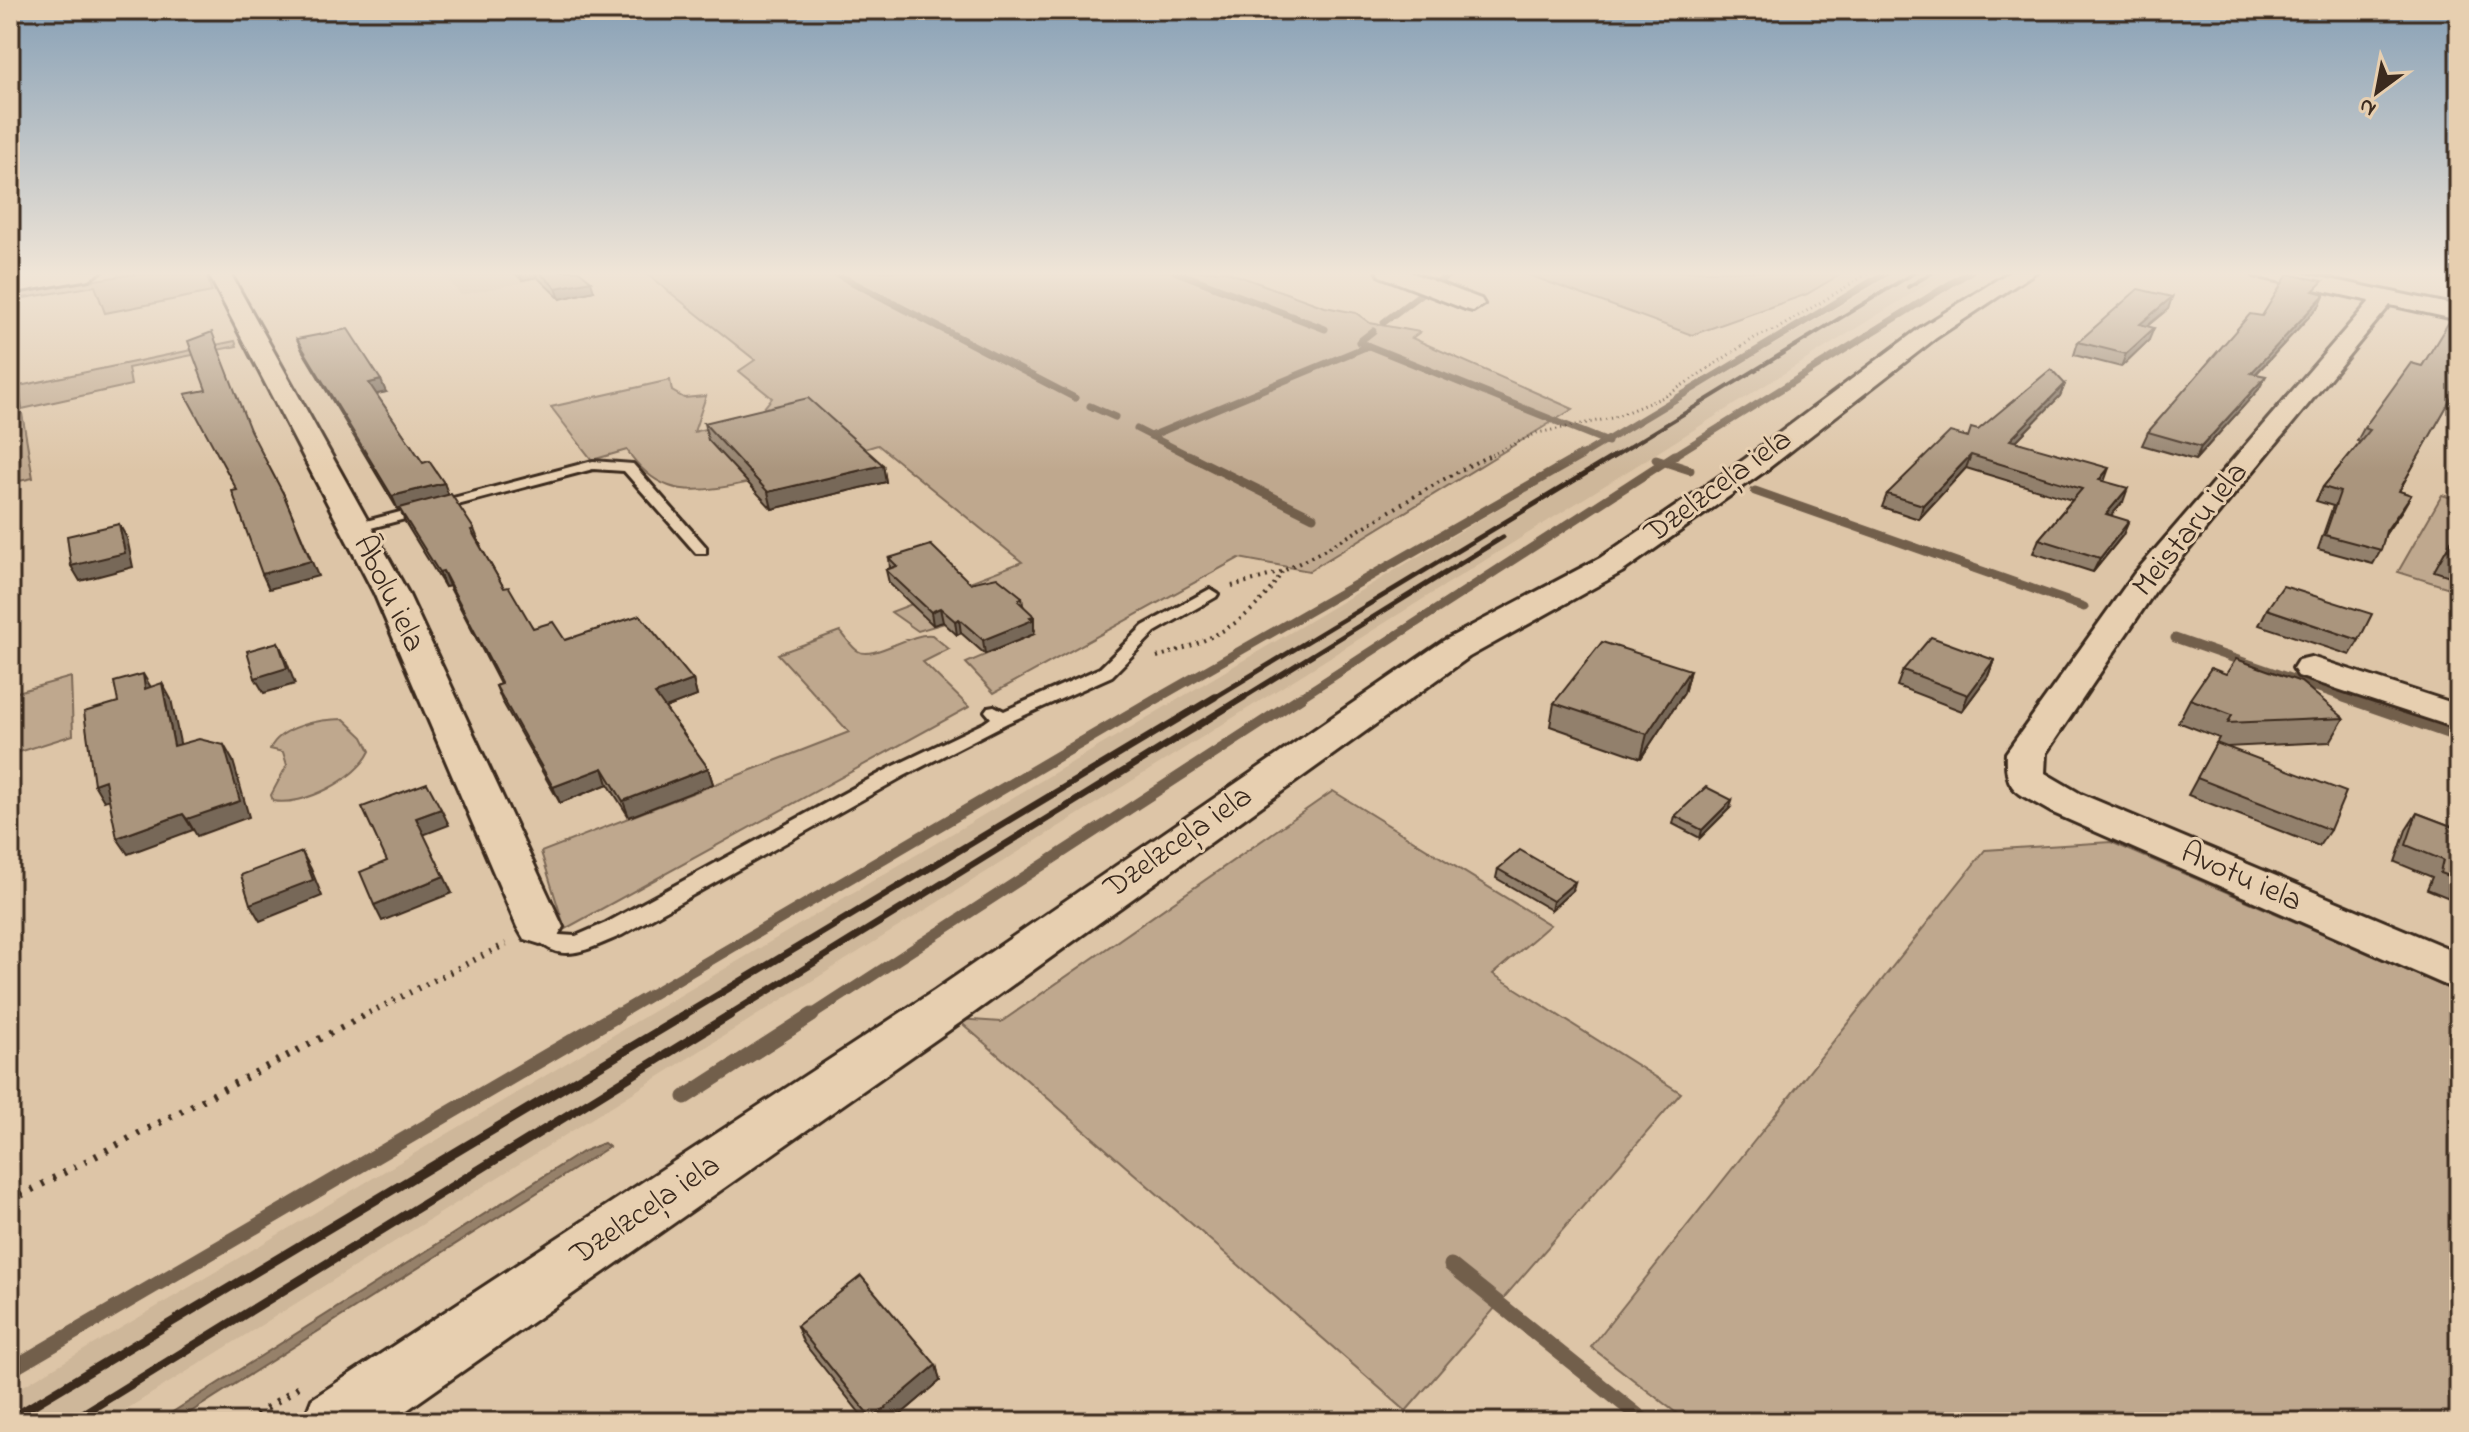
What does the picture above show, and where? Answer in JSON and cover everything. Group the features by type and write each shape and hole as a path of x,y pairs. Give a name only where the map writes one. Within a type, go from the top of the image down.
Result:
{"street":[{"name":"Ābolu iela","path":"254,338 395,601 540,927"},
{"name":"Dzelzceļa iela","path":"335,1422 951,1004 1456,649 1539,601 1611,565 1755,465 1922,338"},
{"name":"Meistaru iela","path":"2025,778 2026,753 2146,581 2351,338"},
{"path":"2311,668 2459,718"},
{"name":"Avotu iela","path":"2025,778 2066,803 2459,973"}],"lane":[{"path":"356,528 593,465 614,463 628,467 701,550"},
{"path":"540,927 553,943 578,944 614,929 706,875 765,848 997,715 1106,672 1149,629 1210,594"}],"path":[{"path":"1210,594 1283,571 1385,517 1440,479 1537,433 1612,418 1666,396 1755,338"},
{"path":"1106,672 1197,645 1246,622 1269,598 1283,571"},
{"path":"10,1201 280,1057 540,927"}],"shaded area":[{"path":"727,338 1412,338 1573,409 1309,571 1239,558 994,693 966,663 1034,634 948,622 918,631 891,612 1022,562 878,445 772,477 713,489 689,490 657,480 627,450 592,460 551,407 670,380 672,391 684,398 706,396 694,432 759,414 772,398 739,371 755,360"},
{"path":"1786,338 1841,338 106,1422 10,1422 10,1394"},
{"path":"235,341 237,346 128,368 131,385 22,409 19,386"},
{"path":"22,413 33,478 10,483 10,416"},
{"path":"2442,495 2459,500 2459,591 2398,572"},
{"path":"840,631 855,649 864,653 932,635 949,649 923,662 969,707 565,929 541,852 849,732 778,654"},
{"path":"71,677 73,735 10,755 10,694"},
{"path":"344,719 363,737 370,751 363,761 342,781 328,789 299,800 273,801 271,795 287,765 283,752 270,749 275,741 302,725"},
{"path":"1333,791 1550,925 1493,974 1681,1093 1406,1411 957,1019 1001,1022"},
{"path":"2111,842 2459,993 2459,1422 1688,1422 1591,1347 1985,850"},
{"path":"604,1143 609,1147 175,1422 157,1422 582,1152"}],"building":[{"path":"214,338 250,430 283,493 311,561 262,574 232,491 237,490 185,394 206,390 188,341"},
{"path":"354,338 381,380 369,383 423,463 429,461 444,483 392,496 297,339"},
{"path":"2083,338 2143,338 2126,354 2078,342"},
{"path":"2229,338 2284,338 2251,373 2266,376 2201,447 2148,432"},
{"path":"2439,338 2459,338 2459,391 2456,390 2399,491 2411,495 2386,531 2381,550 2325,535 2340,492 2323,487 2370,430 2364,428 2411,363 2422,366"},
{"path":"2051,369 2065,384 2010,440 2109,468 2099,480 2128,488 2106,514 2129,521 2100,558 2039,539 2082,489 1971,455 1923,505 1887,494 1950,432 1968,437 1971,428 1978,430"},
{"path":"808,398 883,465 768,492 704,423"},
{"path":"451,494 474,529 471,530 504,588 509,587 533,628 553,622 565,640 640,615 693,680 655,694 708,768 623,801 603,768 553,787 496,686 502,684 443,571 439,572 399,508"},
{"path":"119,524 125,553 71,566 67,536"},
{"path":"2459,528 2459,553 2448,549"},
{"path":"931,545 970,583 997,577 1022,597 1018,601 1034,616 1030,617 1033,620 983,640 959,619 955,621 940,608 931,612 886,570 897,566 889,558"},
{"path":"2283,586 2372,614 2359,640 2267,609"},
{"path":"1931,637 1994,660 1968,695 1903,670"},
{"path":"278,642 287,668 255,678 247,651"},
{"path":"1602,642 1690,670 1647,734 1554,703"},
{"path":"2236,659 2301,682 2344,718 2228,723 2232,715 2190,699 2211,668 2226,674"},
{"path":"143,674 145,689 162,683 174,746 199,739 224,745 240,801 187,819 183,814 117,838 105,780 94,784 84,712 118,702 114,682"},
{"path":"2216,743 2346,792 2330,830 2197,778"},
{"path":"427,783 441,809 416,818 444,876 374,905 360,872 387,861 362,807"},
{"path":"1706,787 1732,800 1702,830 1675,816"},
{"path":"2417,813 2459,829 2459,880 2440,873 2443,860 2406,845"},
{"path":"1520,850 1575,882 1553,901 1498,869"},
{"path":"302,852 313,880 250,904 241,875"},
{"path":"861,1276 936,1365 872,1419 797,1326"}],"waterway":[{"path":"959,338 1075,398"},
{"path":"1364,338 1359,342 1606,441"},
{"path":"1606,441 1778,338"},
{"path":"1672,457 1864,338"},
{"path":"1151,436 1368,346"},
{"path":"1090,406 1115,417"},
{"path":"1137,429 1191,456"},
{"path":"1579,457 1606,441"},
{"path":"1156,699 1582,455"},
{"path":"1665,462 1675,455"},
{"path":"1191,456 1313,517"},
{"path":"1656,459 1665,462"},
{"path":"1298,699 1665,462"},
{"path":"1665,462 1690,470"},
{"path":"1755,491 2084,607"},
{"path":"2175,638 2350,699"},
{"path":"613,1017 1159,697"},
{"path":"809,1017 1301,697"},
{"path":"2344,697 2459,737"},
{"path":"10,1370 617,1015"},
{"path":"685,1097 812,1015"},
{"path":"1451,1265 1646,1422"}],"railway":[{"path":"1613,457 1808,338"},
{"path":"1212,699 1616,455"},
{"path":"1241,699 1503,537"},
{"path":"681,1017 1215,697"},
{"path":"726,1017 1244,697"},
{"path":"10,1419 685,1015"},
{"path":"70,1422 730,1015"}]}
